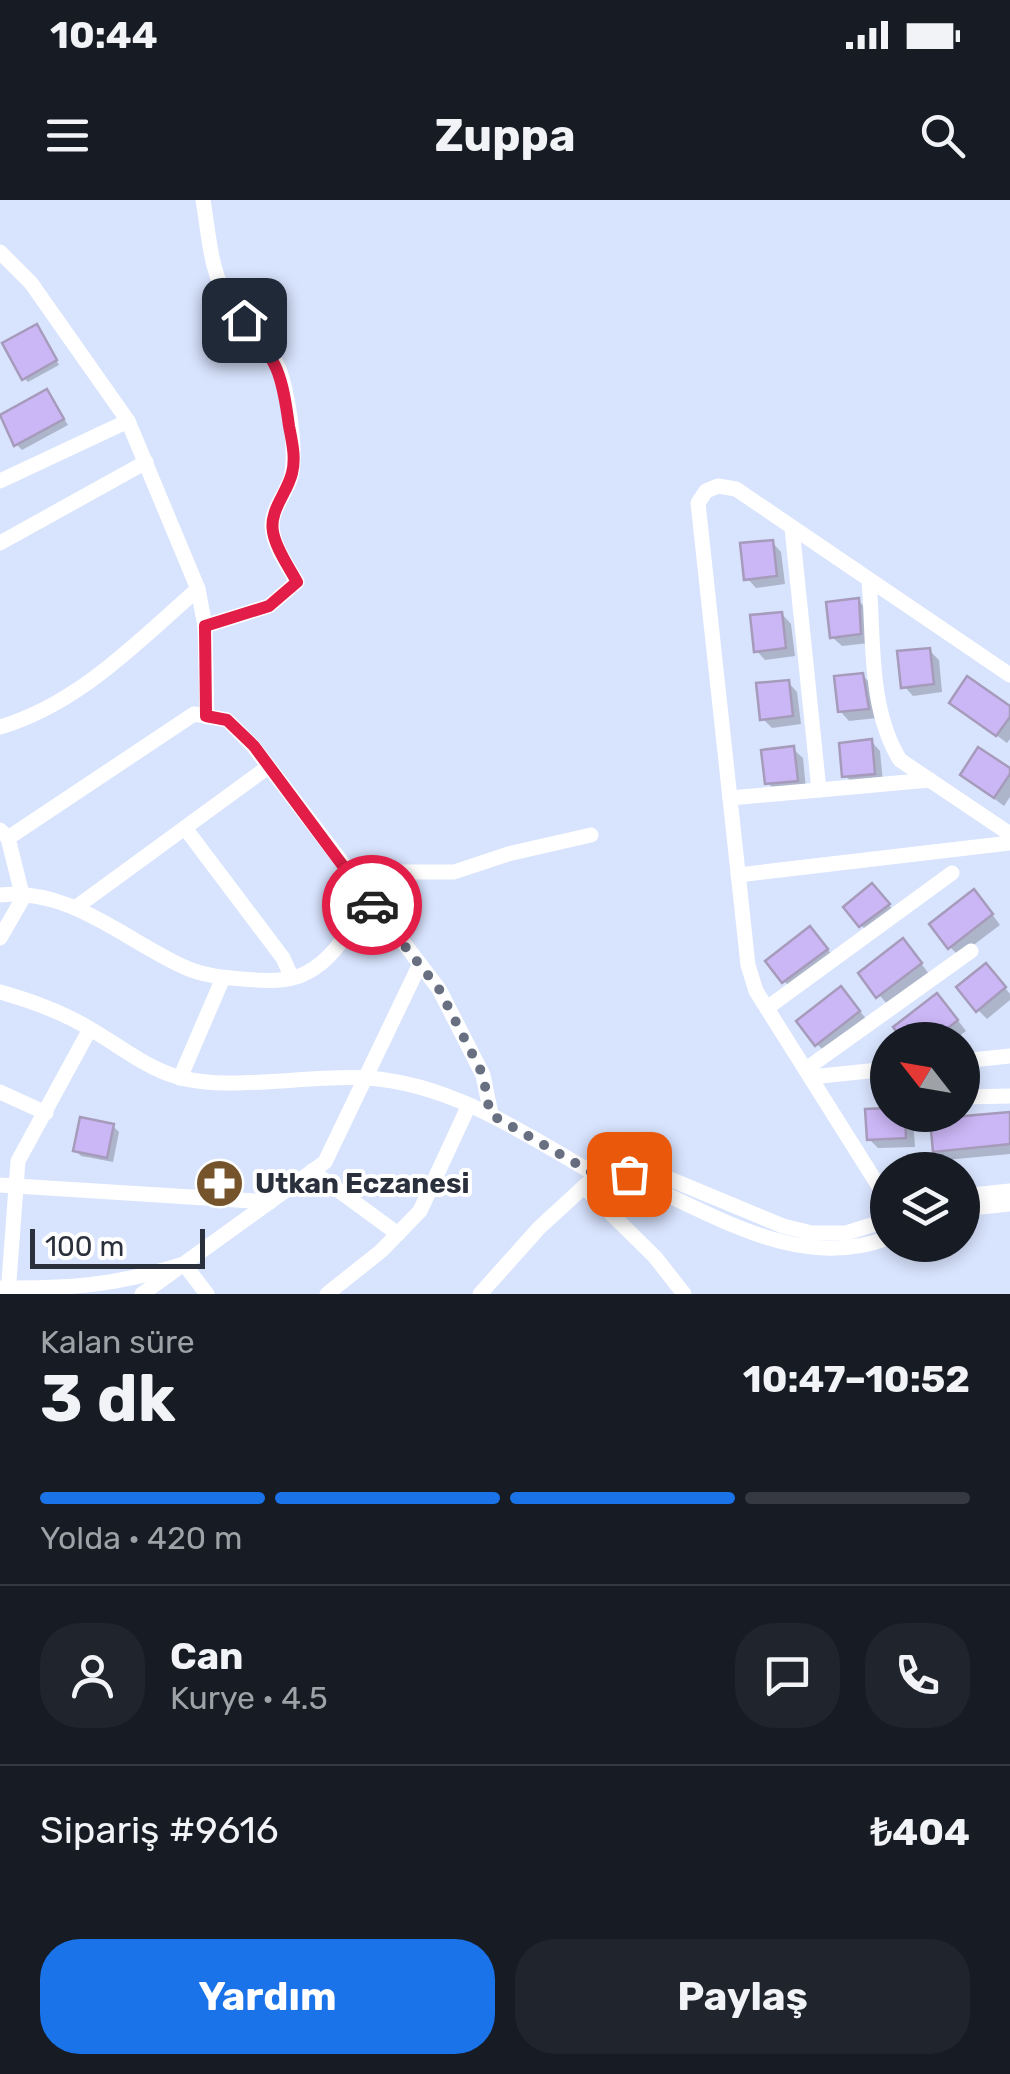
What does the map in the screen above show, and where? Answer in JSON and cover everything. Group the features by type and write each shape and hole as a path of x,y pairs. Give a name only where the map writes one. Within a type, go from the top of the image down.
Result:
{"street":[{"path":"203,200 215,272 223,292 272,357 283,379 294,458 272,528 297,582 269,606 205,626"},
{"path":"1,255 30,283 128,421 198,589 205,626 206,716"},
{"path":"0,481 128,421"},
{"path":"0,543 146,462"},
{"path":"870,1171 766,1008 748,965 698,503 706,491 718,486 736,490 1008,670"},
{"path":"792,528 819,790"},
{"path":"869,580 880,720 900,760 1010,834"},
{"path":"0,727 34,715 85,686 198,589"},
{"path":"0,938 23,898 4,834 194,714 227,720 254,746 439,989 483,1075 490,1114"},
{"path":"75,908 268,767"},
{"path":"730,798 930,780"},
{"path":"186,828 283,958 292,978"},
{"path":"0,894 22,893 88,911 184,968 223,978 273,981 310,972 334,952 369,900 401,872 454,872 508,854 592,835"},
{"path":"738,875 1010,844"},
{"path":"766,1008 952,872"},
{"path":"808,1073 971,950"},
{"path":"142,1294 325,1162 419,966"},
{"path":"180,1078 223,978"},
{"path":"0,992 46,1007 90,1028 144,1062 180,1078 208,1082 367,1078 419,1087 490,1114 598,1176 653,1172 767,1220 812,1233 846,1233 870,1226"},
{"path":"90,1028 7,1185 5,1290 53,1290 136,1279 184,1264"},
{"path":"980,1059 1010,1056"},
{"path":"808,1073 870,1070"},
{"path":"0,1092 46,1113"},
{"path":"980,1097 1010,1096"},
{"path":"326,1294 381,1252 420,1211 469,1105"},
{"path":"312,1171 398,1234"},
{"path":"629,1174 760,1236 793,1246 839,1249 870,1245"},
{"path":"480,1294 538,1228 598,1176"},
{"path":"7,1185 270,1202"},
{"path":"584,1187 655,1257 684,1294"},
{"path":"980,1194 1010,1191"},
{"path":"980,1207 1010,1204"},
{"path":"184,1264 208,1294"}],"building":[{"path":"37,324 57,360 22,380 2,343"},
{"path":"47,389 64,419 14,446 0,415"},
{"path":"773,540 777,576 744,580 740,543"},
{"path":"859,598 861,634 830,638 826,602"},
{"path":"782,612 786,648 754,652 750,615"},
{"path":"930,648 934,684 901,688 897,651"},
{"path":"863,673 869,709 838,712 834,676"},
{"path":"967,676 1010,706 1010,717 996,736 949,703"},
{"path":"789,680 793,716 760,720 756,683"},
{"path":"872,739 875,774 842,777 839,743"},
{"path":"794,746 798,781 765,784 761,750"},
{"path":"978,747 1010,768 994,798 960,775"},
{"path":"872,883 890,904 859,927 843,907"},
{"path":"974,889 993,914 948,949 929,924"},
{"path":"810,926 828,949 782,983 765,961"},
{"path":"903,938 922,963 876,998 858,973"},
{"path":"986,963 1006,987 976,1012 956,987"},
{"path":"841,986 860,1011 815,1046 796,1021"},
{"path":"937,993 958,1020 956,1022 899,1022"},
{"path":"865,1109 870,1109 870,1132 906,1132 906,1138 867,1140"},
{"path":"1010,1112 1010,1144 933,1152 931,1132 980,1132 980,1115"},
{"path":"80,1117 114,1124 107,1158 73,1151"}],"way so far":[{"path":"372,905 439,989 483,1075 490,1114 598,1176 629,1174"}],"place":[{"name":"Utkan Eczanesi","path":"220,1183"}],"route":[{"path":"244,320 283,379 294,458 272,528 297,582 269,606 205,626 206,716 227,720 254,746 372,905"}]}
